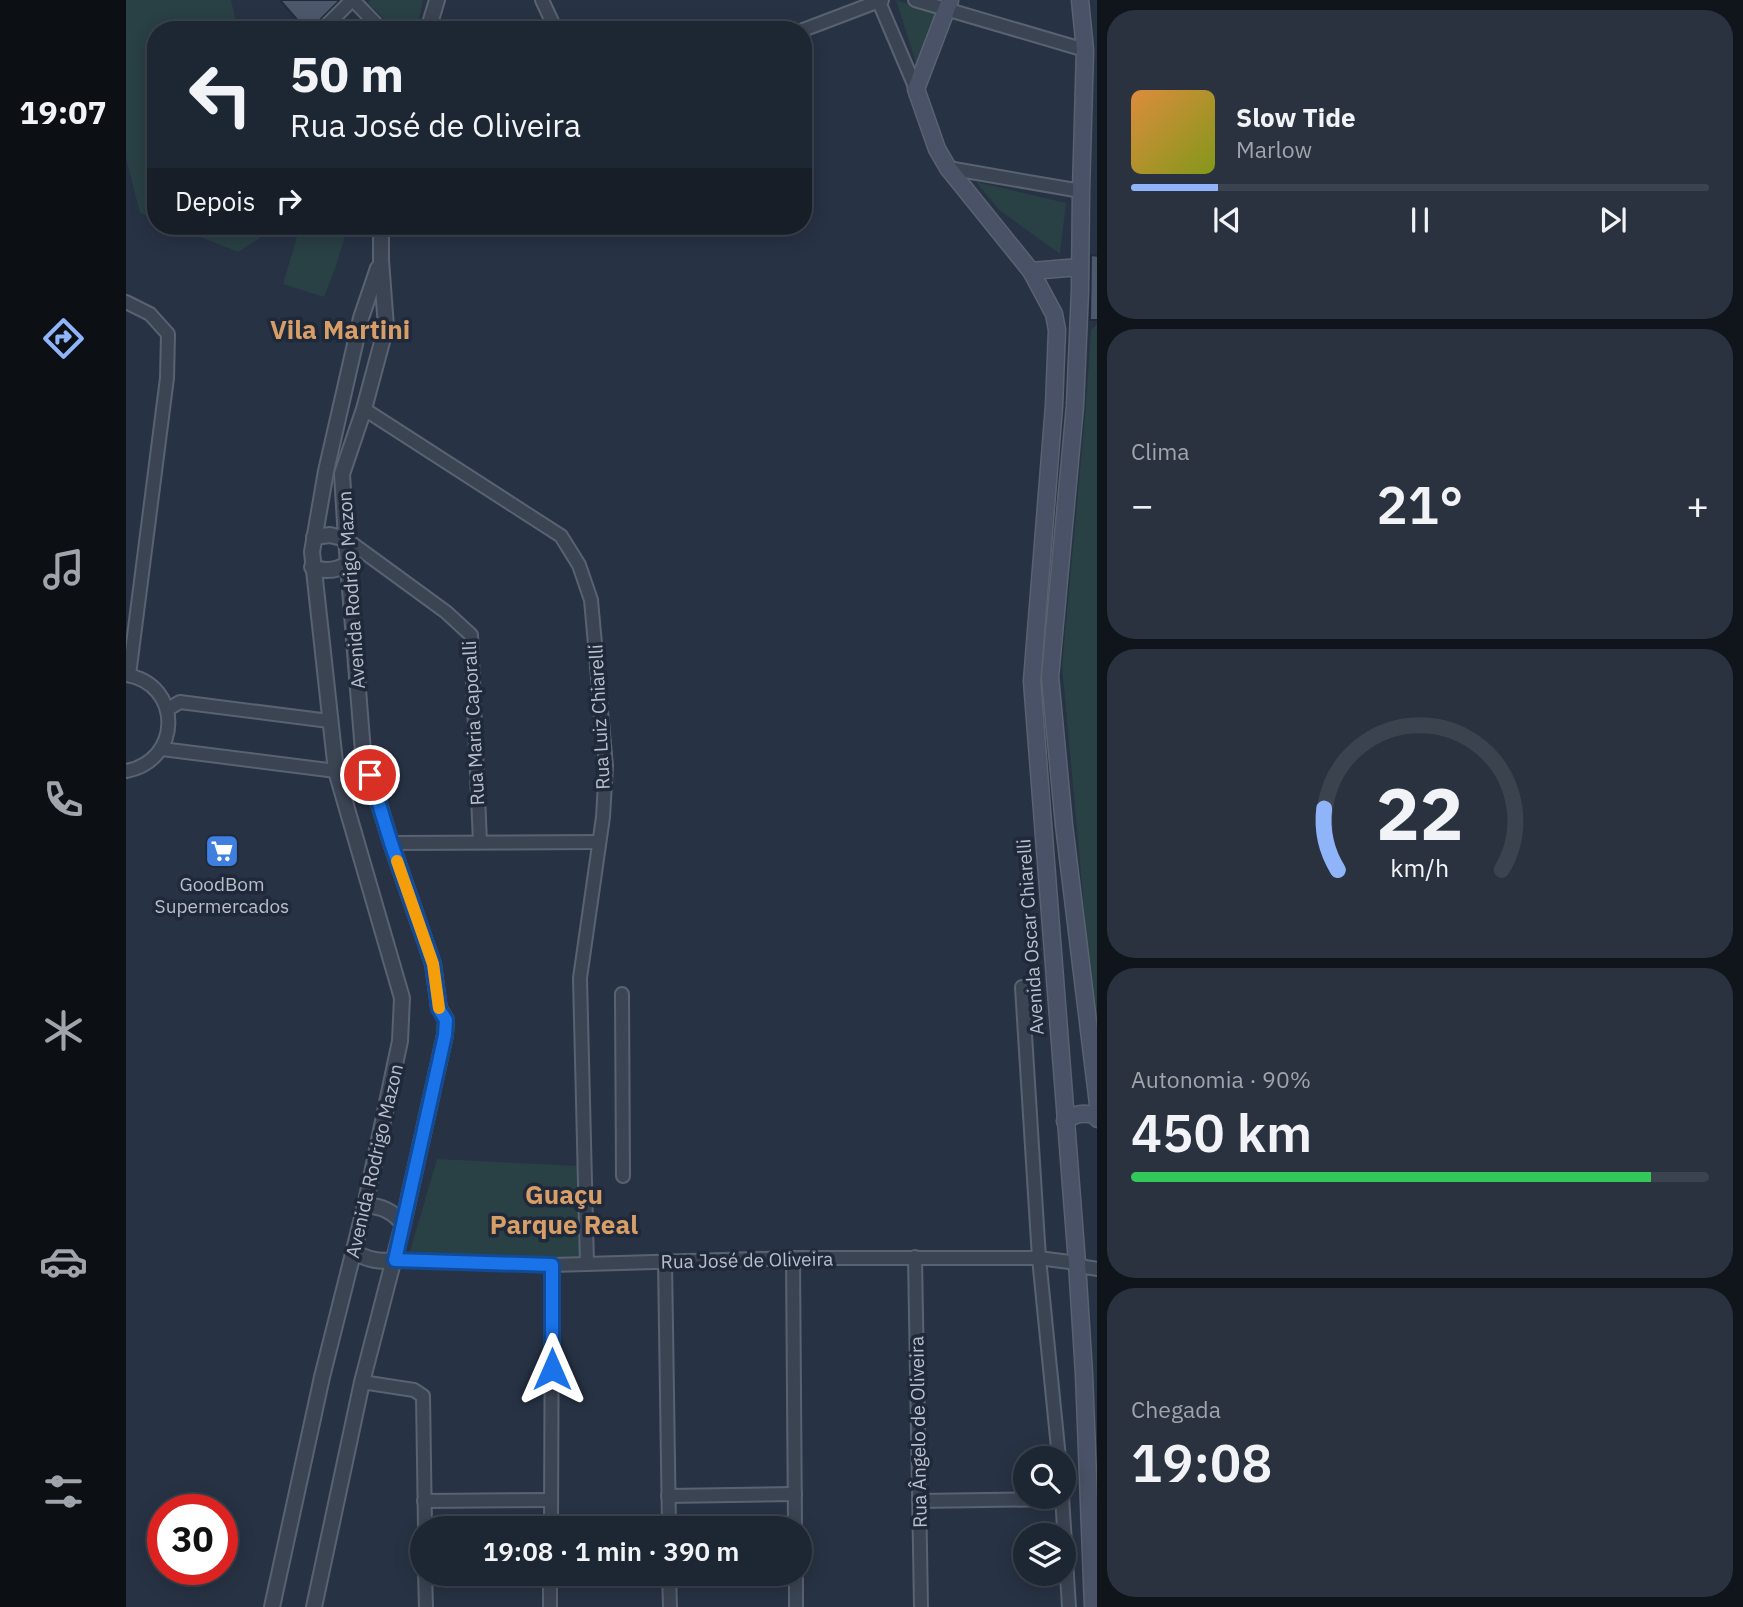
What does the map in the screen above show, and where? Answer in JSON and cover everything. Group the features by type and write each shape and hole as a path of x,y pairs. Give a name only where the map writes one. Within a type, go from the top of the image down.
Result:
{"main road":[{"path":"1080,0 1085,50 1075,406 1050,677 1064,825 1097,1104"},
{"path":"916,89 948,4"},
{"name":"Avenida Oscar Chiarelli","path":"916,89 937,149 948,168 1031,271 1054,314 1058,330 1032,681 1077,1264 1093,1607"},
{"path":"1031,271 1080,267"},
{"path":"1065,1121 1076,1114 1086,1113 1097,1119"}],"street":[{"path":"331,21 353,0 373,21"},
{"path":"431,21 437,0"},
{"path":"542,0 552,21"},
{"path":"915,0 948,4 1085,50"},
{"path":"812,27 880,1 916,89"},
{"path":"948,168 1081,191"},
{"path":"381,235 381,260"},
{"name":"Avenida Rodrigo Mazon","path":"314,1607 362,1382 395,1260 445,1035 446,1020 439,1009 433,964 363,752 342,474 364,409 386,327 381,260"},
{"name":"Avenida Rodrigo Mazon","path":"272,1607 399,1051 402,998 336,771 312,567 314,537 326,471 361,318 381,260"},
{"path":"126,302 150,314 168,334 167,378 127,675 144,680 156,689 168,709 168,734 162,749 151,761 126,771"},
{"name":"Rua Luiz Chiarelli","path":"364,409 561,536 579,565 591,600 606,765 603,817 580,978 587,1264"},
{"path":"314,537 330,535 346,539"},
{"name":"Rua Maria Caporalli","path":"346,539 446,612 471,635 480,842"},
{"path":"312,567 333,570 348,563"},
{"path":"168,709 180,702 329,721"},
{"path":"162,749 336,771"},
{"path":"391,843 599,842"},
{"path":"1022,987 1040,1258 1058,1446"},
{"path":"622,994 623,1176"},
{"path":"365,1206 386,1209 403,1224"},
{"path":"353,1251 377,1261 395,1260"},
{"name":"Rua Ângelo de Oliveira","path":"915,1257 921,1607"},
{"path":"793,1258 795,1516"},
{"name":"Rua José de Oliveira","path":"395,1260 552,1265 793,1258 1040,1258 1097,1269"},
{"path":"665,1261 669,1516"},
{"path":"551,1516 552,1265"},
{"path":"362,1382 414,1390 423,1396 425,1516"},
{"path":"668,1496 795,1494"},
{"path":"919,1501 1013,1499"},
{"path":"425,1501 551,1500"},
{"path":"1063,1509 1069,1607"},
{"path":"425,1586 426,1607"},
{"path":"550,1586 550,1607"},
{"path":"669,1586 670,1607"},
{"path":"796,1586 796,1607"}],"green space":[{"path":"126,0 231,0 236,21 147,21 147,216 140,213 126,158"},
{"path":"371,0 423,0 419,21 386,21 368,3"},
{"path":"896,0 938,14 916,63"},
{"path":"976,182 1066,203 1060,254 999,210"},
{"path":"196,235 265,235 238,252"},
{"path":"297,235 345,235 324,297 283,284"},
{"path":"1097,324 1097,1049 1062,666 1091,330"},
{"path":"437,1159 581,1166 583,1259 409,1255"}],"building":[{"path":"280,0 340,0 319,21 298,21"},
{"path":"1091,255 1097,256 1097,320 1090,320"}],"slow traffic":[{"path":"397,861 433,964 439,1008"}],"place":[{"name":"GoodBom Supermercados","path":"222,851"}],"district":[{"name":"Vila Martini","path":"340,330"},
{"name":"Guaçu Parque Real","path":"564,1210"}],"route":[{"path":"370,775 433,964 439,1009 446,1020 445,1035 395,1260 552,1265 552,1369"}]}
